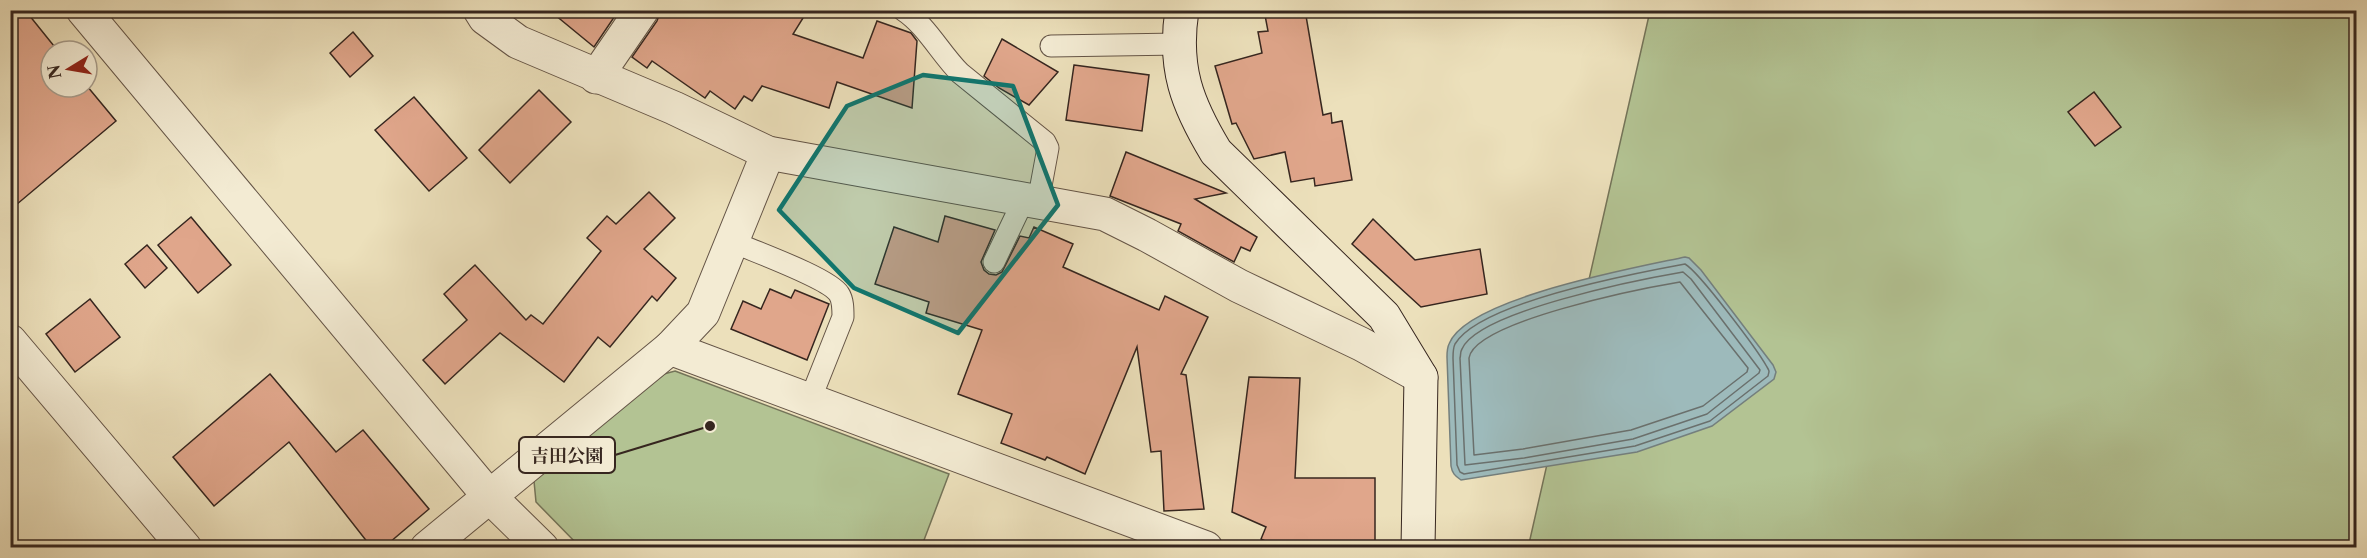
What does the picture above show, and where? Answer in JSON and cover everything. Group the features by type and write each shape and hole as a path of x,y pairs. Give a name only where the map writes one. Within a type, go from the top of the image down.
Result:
{"street":[{"path":"82,10 488,495 542,548"},
{"path":"480,10 484,18 518,42 596,77 674,108 768,153 1105,214 1147,234 1239,286 1361,344 1421,377"},
{"path":"596,77 642,10"},
{"path":"1182,10 1179,55 1187,93 1196,119 1216,152 1384,316 1421,377 1419,548"},
{"path":"427,548 488,495 670,348 703,313 768,153"},
{"path":"10,341 185,548"},
{"path":"670,348 1206,548"}],"lane":[{"path":"903,10 917,20 960,73 1045,142 1048,148 1031,200 994,262"},
{"path":"1051,46 1179,45"},
{"path":"733,242 822,281 839,293 843,304 843,316 810,400"}],"highlighted area":[{"path":"923,75 1013,86 1058,205 958,333 854,288 779,210 847,106"}],"green space":[{"path":"1650,11 2356,11 2356,547 1528,548"},
{"path":"675,371 949,474 921,548 580,547 536,502 534,481 653,377"}],"water":[{"path":"1685,257 1701,270 1773,365 1776,372 1774,379 1712,426 1637,452 1461,480 1455,476 1451,466 1447,352 1449,344 1462,327 1487,312 1556,287"}],"building":[{"path":"10,10 25,10 48,39 39,39 39,99 98,99 116,121 10,210"},
{"path":"549,10 619,10 594,47"},
{"path":"661,10 808,10 793,34 863,58 877,21 911,33 917,41 912,108 837,82 829,108 762,86 752,101 744,96 735,109 710,91 705,98 652,61 647,68 632,57 657,21"},
{"path":"1264,10 1305,10 1323,115 1331,113 1332,123 1342,121 1352,180 1315,186 1314,178 1291,182 1285,152 1254,159 1236,123 1232,124 1215,66 1262,53 1258,32 1268,31"},
{"path":"353,32 373,56 350,77 330,53"},
{"path":"1002,39 1058,72 1029,105 999,88 984,76"},
{"path":"1074,65 1149,75 1142,131 1066,120"},
{"path":"539,90 571,122 510,183 479,150"},
{"path":"2094,92 2121,127 2095,146 2068,112"},
{"path":"414,97 467,158 429,191 375,130"},
{"path":"1126,152 1226,193 1195,199 1257,237 1250,251 1241,247 1234,262 1178,231 1181,224 1110,196"},
{"path":"649,192 675,218 644,249 676,278 657,301 652,296 610,347 598,337 564,382 500,333 445,384 423,360 467,320 444,294 475,265 526,320 531,315 543,324 601,251 587,238 607,216 616,224"},
{"path":"945,216 995,230 981,262 984,270 989,274 996,275 1002,272 1020,236 1029,238 1034,227 1073,244 1063,267 1159,310 1165,296 1208,317 1181,374 1186,375 1204,509 1164,511 1161,451 1151,452 1137,347 1085,474 1047,457 1045,460 1001,443 1012,414 958,394 982,330 926,313 929,302 875,284 894,227 938,242"},
{"path":"191,217 231,265 198,293 158,245"},
{"path":"1373,219 1415,260 1480,249 1487,294 1421,307 1352,244"},
{"path":"147,245 167,268 145,288 125,264"},
{"path":"770,289 791,298 795,290 829,304 807,360 731,329 743,301 761,309"},
{"path":"90,299 120,337 75,372 46,334"},
{"path":"270,374 336,452 363,430 429,509 383,548 372,548 289,442 214,506 173,457"},
{"path":"1249,377 1300,378 1295,478 1375,478 1375,548 1281,548 1261,539 1266,527 1232,512"}],"place":[{"name":"吉田公園","path":"710,426"}]}
